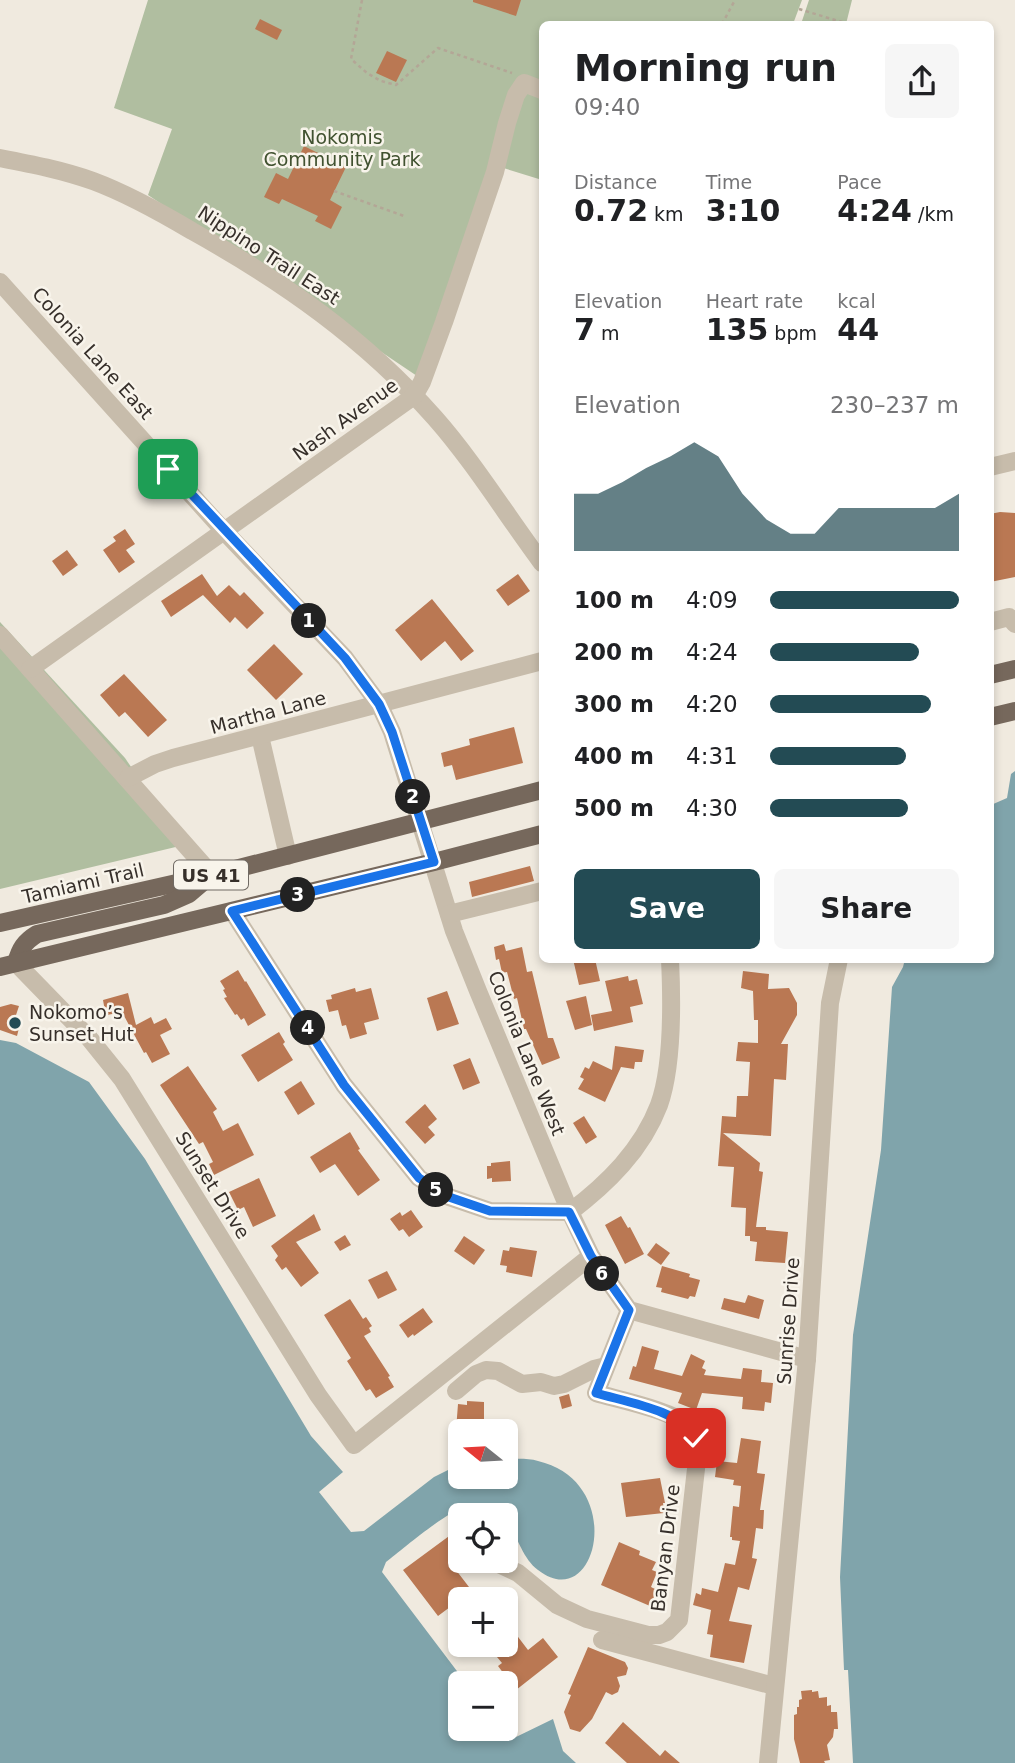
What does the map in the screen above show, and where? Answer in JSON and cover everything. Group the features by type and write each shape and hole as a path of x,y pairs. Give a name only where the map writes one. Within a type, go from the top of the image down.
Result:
{"main road":[{"path":"994,674 1015,668"},
{"path":"994,716 1015,711"},
{"name":"Tamiami Trail","path":"0,923 288,856 539,791"},
{"name":"US 41","path":"8,965 539,835"},
{"path":"8,965 26,941 37,934 164,905 189,894 212,874"}],"street":[{"path":"524,83 539,89"},
{"name":"Nash Avenue","path":"30,669 414,396 422,383 440,334 495,173 516,95 524,83"},
{"name":"Nippino Trail East","path":"0,158 59,170 92,181 148,206 217,244 314,306 343,329 437,421 539,559"},
{"name":"Colonia Lane East","path":"0,282 224,531 345,658 379,704 392,732 434,862"},
{"path":"994,466 1015,461"},
{"path":"994,621 1013,619"},
{"path":"0,635 212,874"},
{"name":"Martha Lane","path":"128,778 173,758 539,662"},
{"path":"261,736 288,856"},
{"name":"Colonia Lane West","path":"434,862 449,914 569,1212 591,1256 629,1310"},
{"path":"449,914 539,892"},
{"path":"232,911 344,1085 419,1178 449,1197 490,1211 569,1212 598,1189 624,1163 639,1143 659,1104 665,1082 669,1038 670,963"},
{"name":"Sunrise Drive","path":"768,1763 807,1359 830,1003 838,963"},
{"name":"Sunset Drive","path":"8,965 89,1038 122,1079 318,1395 354,1445 591,1256"},
{"path":"629,1310 807,1359"},
{"name":"Banyan Drive","path":"518,1573 557,1605 587,1619 648,1635 667,1632 680,1620 697,1465 696,1438 690,1428 668,1415 596,1393 629,1310"},
{"path":"456,1391 476,1374 486,1370 498,1371 522,1384 541,1382 554,1386 606,1366"},
{"path":"602,1640 774,1686"}],"path":[{"path":"362,0 351,59 381,81 396,85 438,48 519,75 524,83"},
{"path":"724,21 735,0"},
{"path":"799,9 838,21"},
{"path":"334,191 404,216"}],"green space":[{"name":"Nokomis Community Park","path":"148,0 802,0 794,21 539,21 539,179 494,165 417,376 148,195 172,129 114,108"},
{"path":"809,0 852,0 847,21 802,21"},
{"path":"0,622 125,758 184,845 0,889"}],"water":[{"path":"1015,771 1015,1763 853,1763 848,1670 844,1670 840,1577 853,1335 881,1150 892,987 904,963 994,963 994,804 1007,798 1011,774"},
{"path":"0,1040 16,1043 89,1082 145,1159 311,1436 343,1472 319,1492 351,1532 364,1531 434,1477 448,1470 448,1489 518,1489 518,1459 522,1459 538,1461 566,1474 584,1493 593,1517 594,1541 588,1561 576,1575 559,1579 538,1570 524,1553 518,1541 518,1503 448,1503 448,1516 386,1562 382,1572 457,1671 448,1671 448,1741 518,1741 518,1736 553,1719 563,1751 576,1763 0,1763"}],"building":[{"path":"473,0 521,0 516,16"},
{"path":"260,19 282,30 277,40 255,29"},
{"path":"387,51 407,60 396,82 376,73"},
{"path":"304,146 346,167 330,200 342,207 331,229 315,221 318,216 282,199 279,204 264,197 276,173 288,179"},
{"path":"994,513 1015,513 1015,577 994,581"},
{"path":"125,529 135,544 126,550 135,562 119,573 103,550 116,541 113,537"},
{"path":"67,550 78,565 63,576 52,561"},
{"path":"202,574 217,596 229,585 240,596 244,592 264,613 247,629 235,617 230,623 203,595 171,617 161,601"},
{"path":"518,574 530,591 508,606 496,590"},
{"path":"432,599 474,651 461,661 445,641 421,661 395,630"},
{"path":"274,644 303,674 276,700 247,670"},
{"path":"124,674 167,720 148,737 125,712 119,717 100,695"},
{"path":"514,727 523,763 456,780 452,765 444,767 441,753 470,745 469,739"},
{"path":"530,866 534,881 472,897 469,882"},
{"path":"504,944 506,951 522,947 527,972 532,971 548,1038 553,1038 560,1058 542,1065 524,1029 517,998 514,999 507,972 502,973 499,959 496,960 494,947"},
{"path":"574,963 596,963 600,981 579,985"},
{"path":"238,970 266,1015 248,1026 244,1018 241,1020 235,1015 224,998 227,997 220,981"},
{"path":"743,971 769,974 768,989 789,988 797,1003 797,1015 781,1044 788,1044 786,1080 774,1079 771,1136 723,1133 760,1163 759,1171 763,1172 756,1227 788,1232 785,1263 755,1261 757,1242 750,1241 750,1236 745,1236 746,1208 731,1207 734,1167 718,1166 722,1116 736,1117 737,1096 748,1096 750,1062 736,1061 738,1042 758,1043 758,1020 754,1020 753,991 741,988"},
{"path":"628,976 629,981 637,979 643,1004 630,1007 633,1022 594,1031 591,1015 612,1011 605,981"},
{"path":"355,988 356,992 371,988 379,1019 364,1023 367,1034 350,1039 346,1025 342,1026 338,1010 329,1012 326,1000 332,999 331,995"},
{"path":"447,991 459,1024 437,1031 427,998"},
{"path":"128,993 136,1025 151,1017 154,1024 166,1018 172,1029 160,1035 170,1054 152,1063 122,1012 107,1015 103,1000"},
{"path":"586,996 592,1025 575,1030 566,1001"},
{"path":"11,1004 19,1006 15,1018 21,1020 17,1036 0,1030 0,1007"},
{"path":"279,1032 293,1060 258,1082 241,1055"},
{"path":"615,1046 644,1050 642,1062 635,1062 634,1069 621,1067 605,1102 578,1089 584,1079 580,1077 585,1067 589,1069 593,1061 612,1070"},
{"path":"470,1058 480,1083 463,1090 453,1065"},
{"path":"188,1066 217,1109 213,1112 223,1131 238,1123 254,1155 214,1175 209,1164 213,1162 203,1142 199,1144 160,1085"},
{"path":"301,1081 315,1104 298,1115 284,1092"},
{"path":"425,1104 437,1119 428,1127 435,1135 425,1144 405,1122"},
{"path":"584,1116 597,1137 586,1144 573,1123"},
{"path":"350,1132 360,1149 358,1150 380,1180 358,1196 335,1164 320,1173 310,1157"},
{"path":"510,1161 511,1181 492,1182 492,1178 487,1179 487,1166"},
{"path":"259,1178 276,1216 253,1227 244,1207 238,1210 229,1192"},
{"path":"411,1210 423,1227 409,1237 403,1229 399,1231 390,1219 400,1212 402,1216"},
{"path":"314,1214 321,1230 296,1242 319,1273 301,1287 286,1267 282,1270 275,1260 278,1256 271,1246"},
{"path":"621,1216 644,1254 625,1264 605,1225"},
{"path":"345,1235 351,1245 340,1251 334,1242"},
{"path":"464,1236 485,1250 474,1265 454,1251"},
{"path":"656,1243 670,1253 661,1265 647,1255"},
{"path":"510,1247 537,1251 532,1277 506,1272 507,1266 500,1265 503,1250 509,1251"},
{"path":"662,1266 690,1274 689,1277 700,1280 695,1297 690,1296 688,1299 661,1292 662,1288 656,1287"},
{"path":"387,1271 397,1290 378,1299 368,1280"},
{"path":"748,1295 764,1300 759,1319 721,1309 724,1298 745,1303"},
{"path":"350,1299 363,1319 366,1317 372,1326 369,1328 371,1332 364,1336 390,1376 388,1377 394,1387 376,1398 370,1389 366,1391 347,1361 351,1358 324,1315"},
{"path":"423,1308 433,1322 408,1338 399,1325"},
{"path":"642,1346 659,1351 654,1369 682,1376 691,1354 705,1361 702,1368 706,1370 704,1375 741,1379 743,1368 762,1370 761,1382 773,1383 771,1403 765,1402 764,1411 742,1409 743,1397 702,1393 696,1410 678,1403 682,1393 629,1379 633,1366 636,1367"},
{"path":"569,1394 572,1406 562,1409 559,1397"},
{"path":"467,1401 484,1402 484,1419 457,1419 458,1404 467,1405"},
{"path":"741,1438 761,1441 757,1473 765,1474 760,1510 764,1510 763,1529 756,1528 752,1558 757,1559 749,1590 738,1587 729,1621 752,1625 744,1663 710,1657 713,1635 707,1634 711,1610 693,1605 696,1593 701,1595 702,1588 718,1592 725,1563 735,1565 740,1541 730,1537 733,1506 739,1507 741,1486 733,1485 734,1480 715,1477 717,1461 737,1463"},
{"path":"660,1478 665,1503 664,1513 626,1517 621,1483"},
{"path":"448,1537 448,1573 458,1573 469,1587 448,1587 448,1608 438,1616 403,1570"},
{"path":"619,1542 656,1562 652,1570 657,1572 651,1587 657,1590 650,1606 601,1585"},
{"path":"518,1637 528,1650 543,1638 558,1657 518,1688 518,1671 502,1671 498,1666 502,1663 497,1657 518,1657"},
{"path":"588,1647 625,1662 628,1668 626,1675 617,1677 620,1686 618,1692 612,1695 606,1692 592,1719 580,1732 570,1729 564,1712 571,1695 568,1694"},
{"path":"801,1691 818,1691 819,1698 827,1697 827,1706 831,1705 831,1712 837,1712 838,1729 834,1729 833,1737 827,1745 830,1760 824,1761 825,1763 800,1763 794,1739 794,1715 797,1714 799,1700 802,1699"},
{"path":"623,1722 660,1756 665,1750 680,1763 627,1763 605,1743"}],"place":[{"name":"Nokomo’s Sunset Hut","path":"15,1023"}],"route":[{"path":"168,469 345,658 379,704 392,732 434,862 232,911 344,1085 419,1178 449,1197 490,1211 569,1212 591,1256 629,1310 596,1393 668,1415 690,1428 696,1438"}]}
